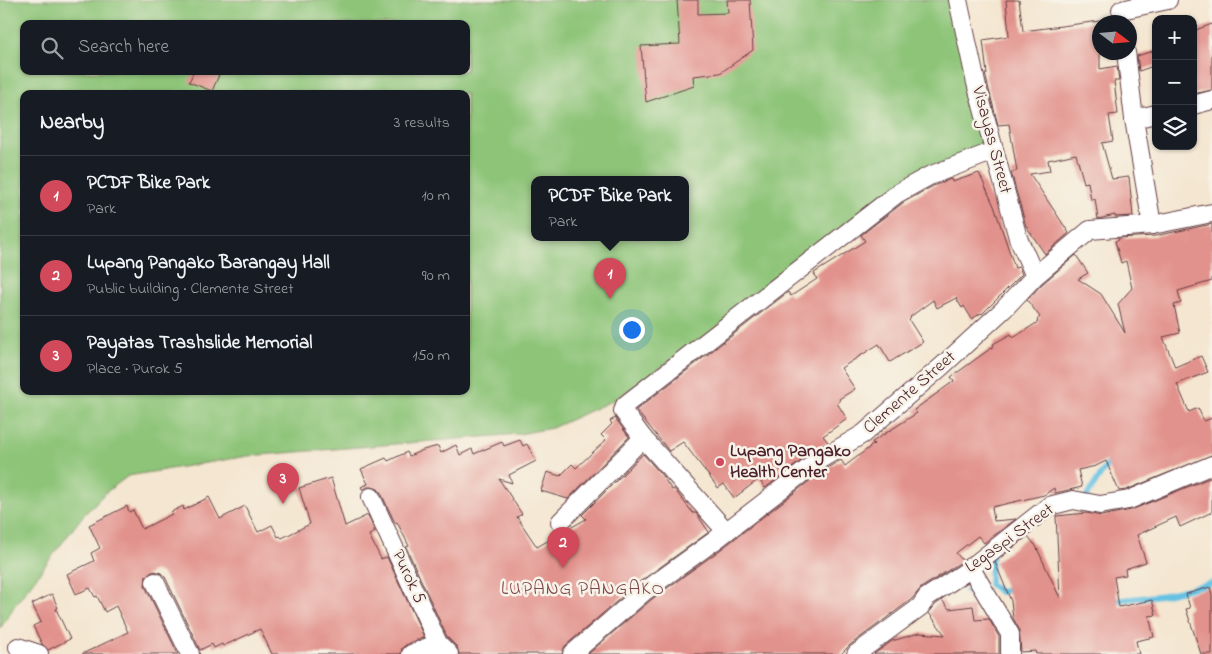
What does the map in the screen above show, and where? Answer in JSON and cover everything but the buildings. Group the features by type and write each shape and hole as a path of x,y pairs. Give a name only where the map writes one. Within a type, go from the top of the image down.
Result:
{"street":[{"name":"Visayas Street","path":"958,0 976,83 1018,238 1035,276"},
{"path":"1121,11 1168,0"},
{"path":"1127,60 1134,119 1152,225"},
{"path":"1197,104 1212,100"},
{"path":"1134,119 1152,115"},
{"path":"726,531 643,438 623,411 625,405 898,193 930,176 994,151"},
{"name":"Clemente Street","path":"572,654 589,648 645,591 819,460 863,434 976,335 1035,276 1090,230 1152,225 1212,213"},
{"path":"560,522 643,438"},
{"name":"Legaspi Street","path":"856,654 920,607 926,597 970,567 1049,506 1073,500 1100,505 1129,500 1212,465"},
{"name":"Purok 5","path":"371,497 443,649"},
{"path":"970,567 1010,634 1010,654"},
{"path":"155,582 190,654"},
{"path":"18,647 39,654"},
{"path":"411,654 443,649"}],"green space":[{"path":"0,0 953,0 986,147 925,174 708,334 616,399 552,428 519,434 248,456 128,476 105,493 82,517 15,605 0,629"}],"waterway":[{"path":"1085,499 1107,465"},
{"path":"993,557 991,559 990,584 1000,592 1012,589"},
{"path":"1111,601 1163,595 1212,583"},
{"path":"966,591 973,591"}],"place":[{"name":"PCDF Bike Park","path":"610,299"},
{"name":"Lupang Pangako Health Center","path":"720,462"},
{"name":"Payatas Trashslide Memorial","path":"283,504"},
{"name":"Lupang Pangako Barangay Hall","path":"563,568"}],"district":[{"name":"LUPANG PANGAKO","path":"583,589"}]}
